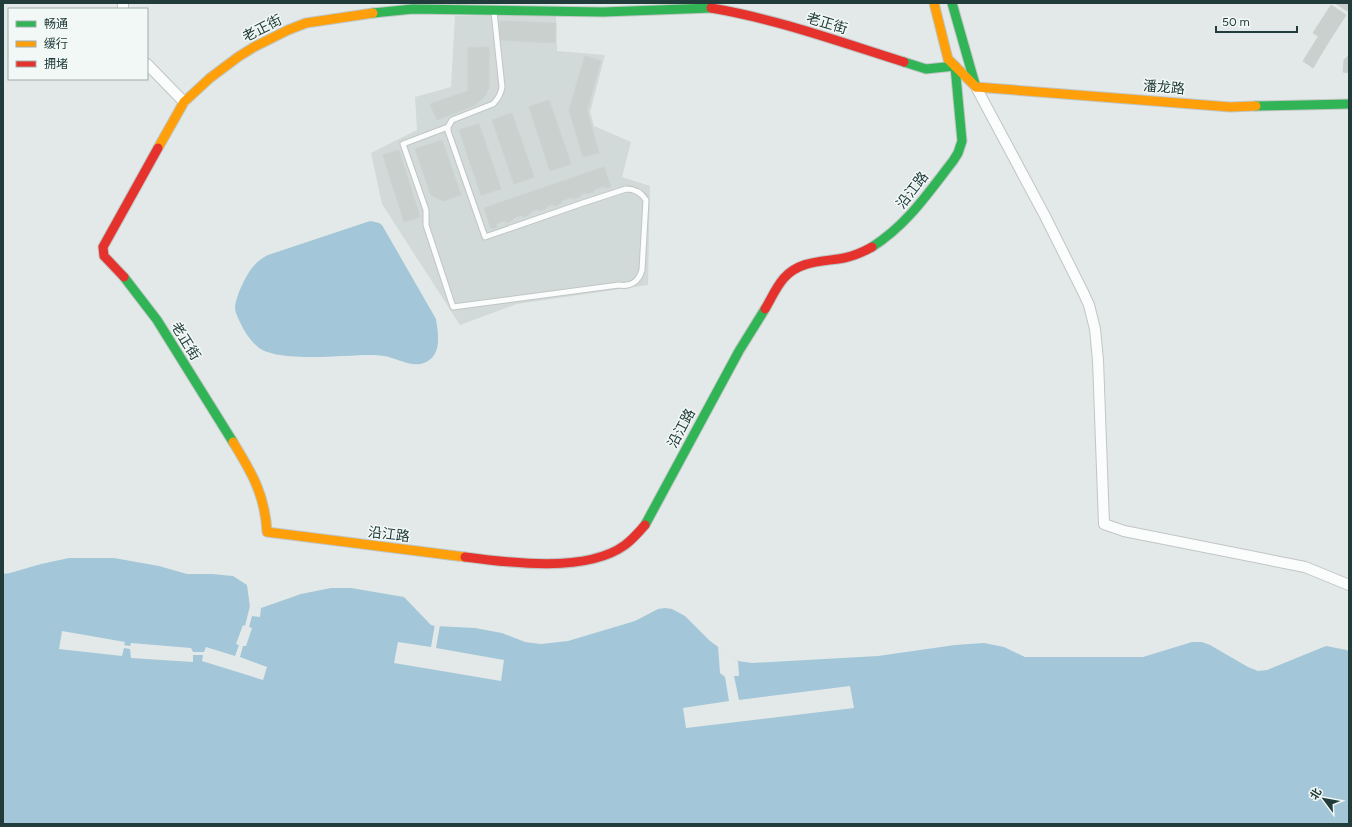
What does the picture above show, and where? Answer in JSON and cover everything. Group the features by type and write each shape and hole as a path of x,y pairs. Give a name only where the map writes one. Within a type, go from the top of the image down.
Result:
{"street":[{"path":"934,3 948,59 976,87"},
{"path":"952,3 976,87 1045,216 1088,305 1095,329 1098,360 1104,524 1124,531 1305,567 1349,585"},
{"name":"老正街","path":"267,532 264,506 256,482 250,470 157,320 103,253 103,247 184,102 210,78 238,56 271,38 306,23 364,14 413,9 602,12 713,5 796,28 926,69 955,66"},
{"path":"148,65 184,102"},
{"name":"沿江路","path":"267,532 530,564 584,560 621,548 635,536 646,523 739,350 784,278 791,271 806,263 846,257 873,248 883,242 901,227 953,161 962,141 955,66"},
{"name":"潘龙路","path":"976,87 1230,107 1349,104"}],"lane":[{"path":"448,126 448,131 485,237 582,202 626,189 636,190 641,193 646,200 642,270 637,280 633,284 624,286 619,285 453,307 426,225 426,210 403,144 448,126 452,120 493,104 501,92 502,87 494,11"}],"shaded area":[{"path":"455,16 556,16 557,51 605,55 590,112 594,126 631,142 622,177 650,186 648,285 517,304 460,325 382,204 371,153 417,130 415,97 451,87"}],"water":[{"path":"371,221 382,225 436,319 438,342 435,353 432,357 423,363 412,364 389,357 376,355 295,357 267,352 258,347 245,332 235,309 239,292 247,275 254,266 262,258 268,255"},
{"path":"69,558 114,558 159,566 187,574 233,576 247,585 250,607 261,608 301,594 331,588 351,588 404,597 431,625 475,628 502,633 525,642 541,644 568,641 635,621 658,609 672,609 685,616 710,641 738,661 752,663 878,656 955,645 984,643 1004,647 1025,657 1143,657 1192,642 1202,642 1258,671 1267,670 1326,646 1347,650 1349,652 1349,824 3,824 3,574"}],"pier":[{"path":"250,606 261,608 260,617 252,616 249,627 252,628 246,646 243,646 240,657 267,667 263,680 202,661 203,655 193,655 193,662 131,658 130,649 124,648 122,656 59,649 62,631 125,642 124,645 130,646 131,643 191,648 193,652 204,652 206,647 235,656 239,645 236,644 243,625 245,626"},
{"path":"435,624 440,625 436,648 504,660 501,681 394,663 398,642 431,647"},
{"path":"718,646 738,661 739,676 734,676 739,700 850,686 854,708 686,728 683,708 729,701 725,677 720,673"}],"building":[{"path":"1335,3 1349,3 1349,8 1347,11"},
{"path":"1331,5 1346,15 1328,43 1313,33"},
{"path":"500,21 556,23 555,43 499,40"},
{"path":"1318,37 1328,43 1313,68 1303,61"},
{"path":"489,47 489,86 486,95 475,105 437,120 430,104 468,91 468,48"},
{"path":"585,56 601,61 587,110 599,153 583,157 569,110"},
{"path":"1348,56 1349,73 1343,72 1344,60"},
{"path":"549,100 571,164 550,171 529,107"},
{"path":"512,113 534,177 514,184 492,120"},
{"path":"479,124 501,189 481,195 459,130"},
{"path":"442,140 461,195 443,201 431,195 415,149"},
{"path":"399,150 420,217 404,222 383,155"},
{"path":"604,167 611,187 605,188 604,186 593,190 594,192 586,194 586,192 580,195 580,197 573,199 572,197 561,201 562,203 554,206 553,204 546,206 547,208 530,212 530,214 523,217 522,215 513,218 513,220 506,223 505,220 496,224 497,227 491,229 484,208"}],"traffic: fast":[{"path":"952,3 975,84"},
{"path":"373,13 413,9 603,12 711,8"},
{"path":"872,247 896,229 916,208 953,161 958,153 962,141 955,66 926,69 904,62"},
{"path":"1256,106 1349,104"},
{"path":"124,277 157,320 233,442"},
{"path":"645,525 739,351 765,309"}],"traffic: slow":[{"path":"934,3 948,59 976,87"},
{"path":"158,148 184,102 210,78 238,57 254,47 306,23 373,13"},
{"path":"976,87 1230,107 1256,106"},
{"path":"233,442 252,474 260,495 264,507 267,532 465,557"}],"traffic: jam":[{"path":"711,8 760,18 904,62"},
{"path":"124,277 104,256 103,247 158,148"},
{"path":"765,309 776,289 790,272 804,265 848,257 872,247"},
{"path":"465,557 504,562 548,564 590,560 609,554 625,545 645,525"}]}
